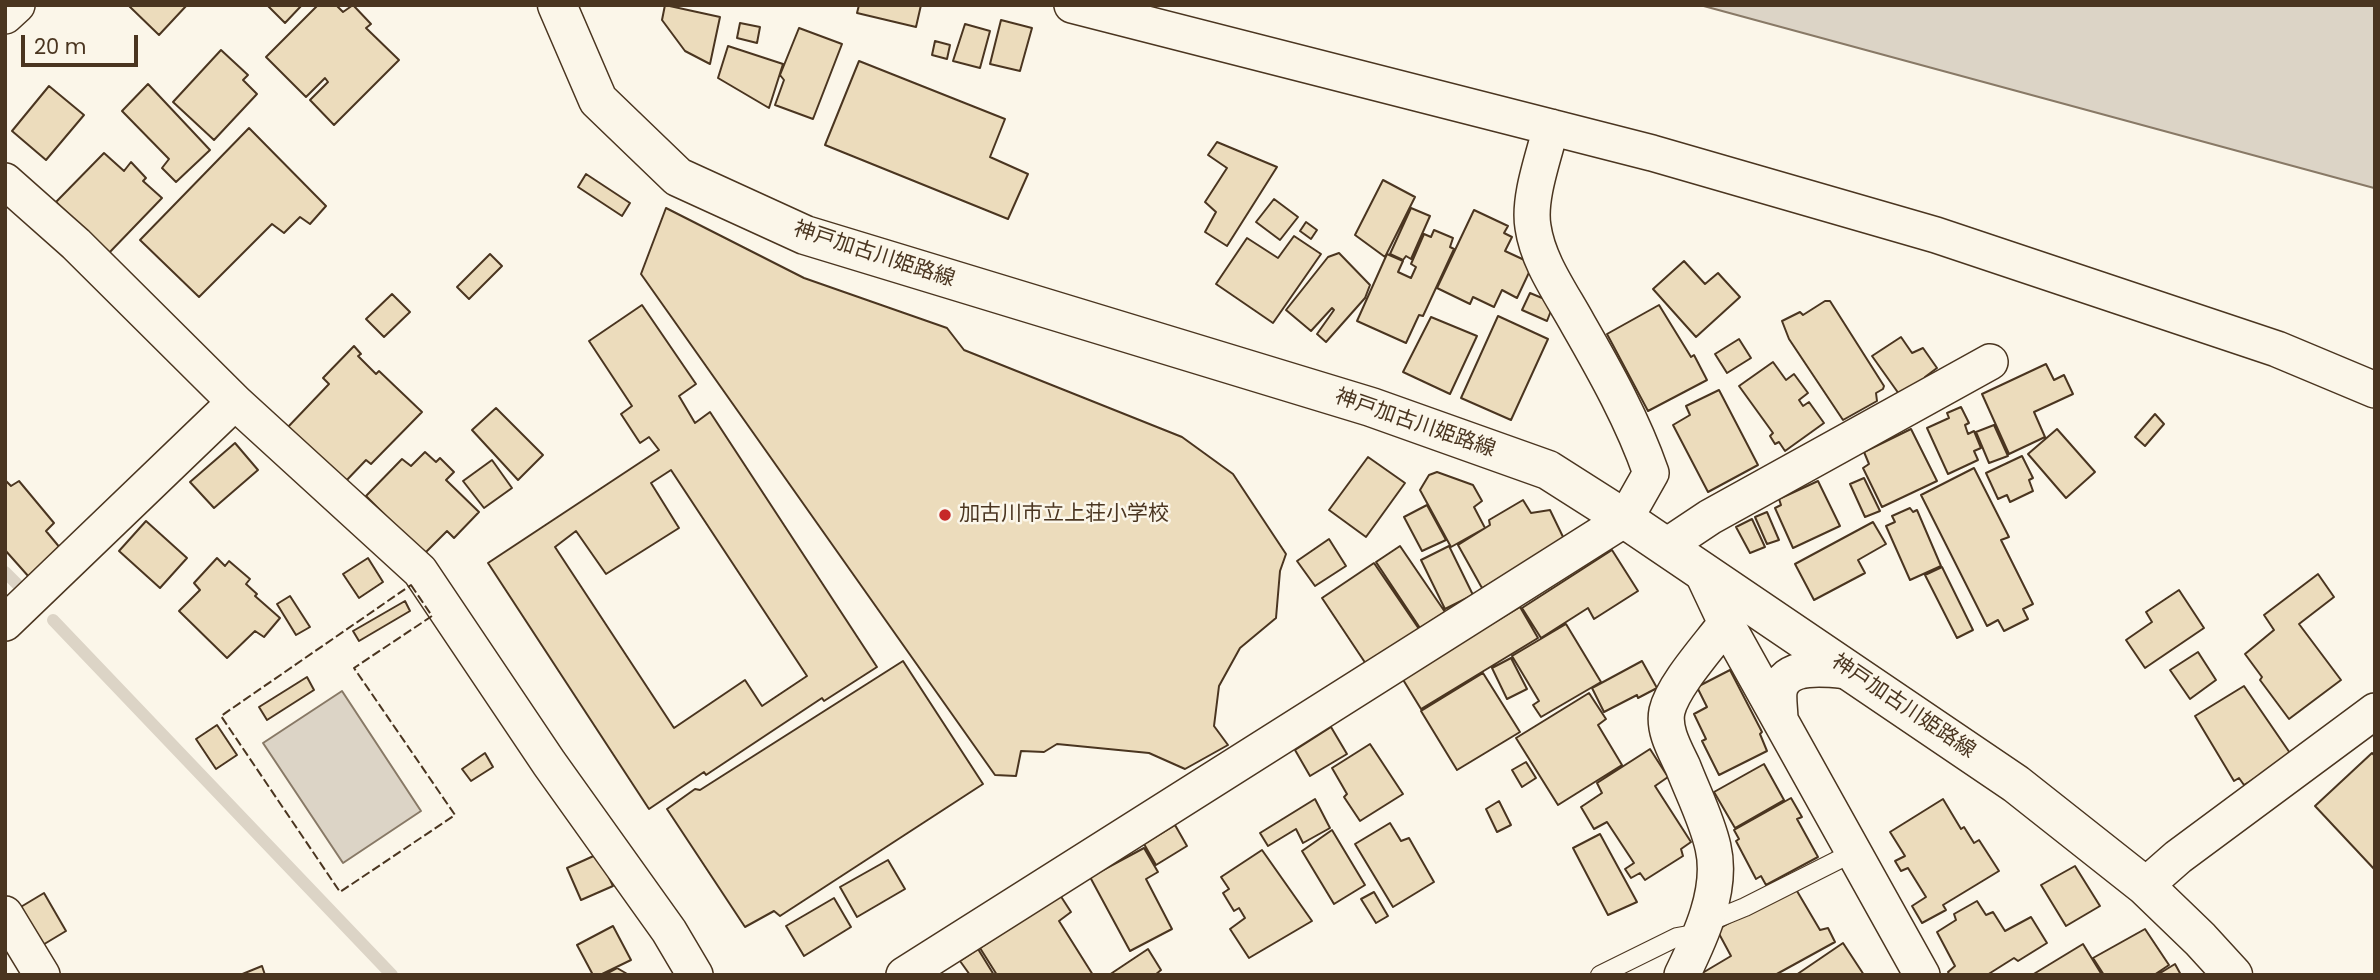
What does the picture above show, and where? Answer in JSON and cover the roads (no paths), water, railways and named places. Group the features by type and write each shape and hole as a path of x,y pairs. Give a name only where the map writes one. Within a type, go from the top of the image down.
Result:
{"main road":[{"name":"神戸加古川姫路線","path":"557,5 598,100 678,177 805,235 1371,407 1548,470 1625,519 2016,784 2145,886 2233,975"}],"street":[{"path":"5,16 17,5"},
{"path":"1072,5 1652,152 1936,235 2277,349 2375,390"},
{"path":"905,975 1200,787 1494,605 1625,519 1651,473 1643,450 1542,260 1532,226 1533,201 1551,127"},
{"path":"5,181 76,244 235,402 420,571 549,763 669,931 695,975"},
{"path":"1665,547 1710,517 1990,362"},
{"path":"5,622 235,402"},
{"path":"1702,572 1726,623 1922,975"},
{"path":"1682,975 1714,892 1714,849 1670,737 1667,712 1672,698 1726,623"},
{"path":"1780,720 1779,689 1793,674 1812,668 1848,671"},
{"path":"2145,886 2178,857 2375,711"},
{"path":"5,914 42,975"}],"lane":[{"path":"1600,975 1677,937 1701,929 1854,852"}],"waterway":[{"path":"5,572 21,588"},
{"path":"53,620 392,975"}],"place":[{"name":"加古川市立上荘小学校","path":"945,515"}]}
